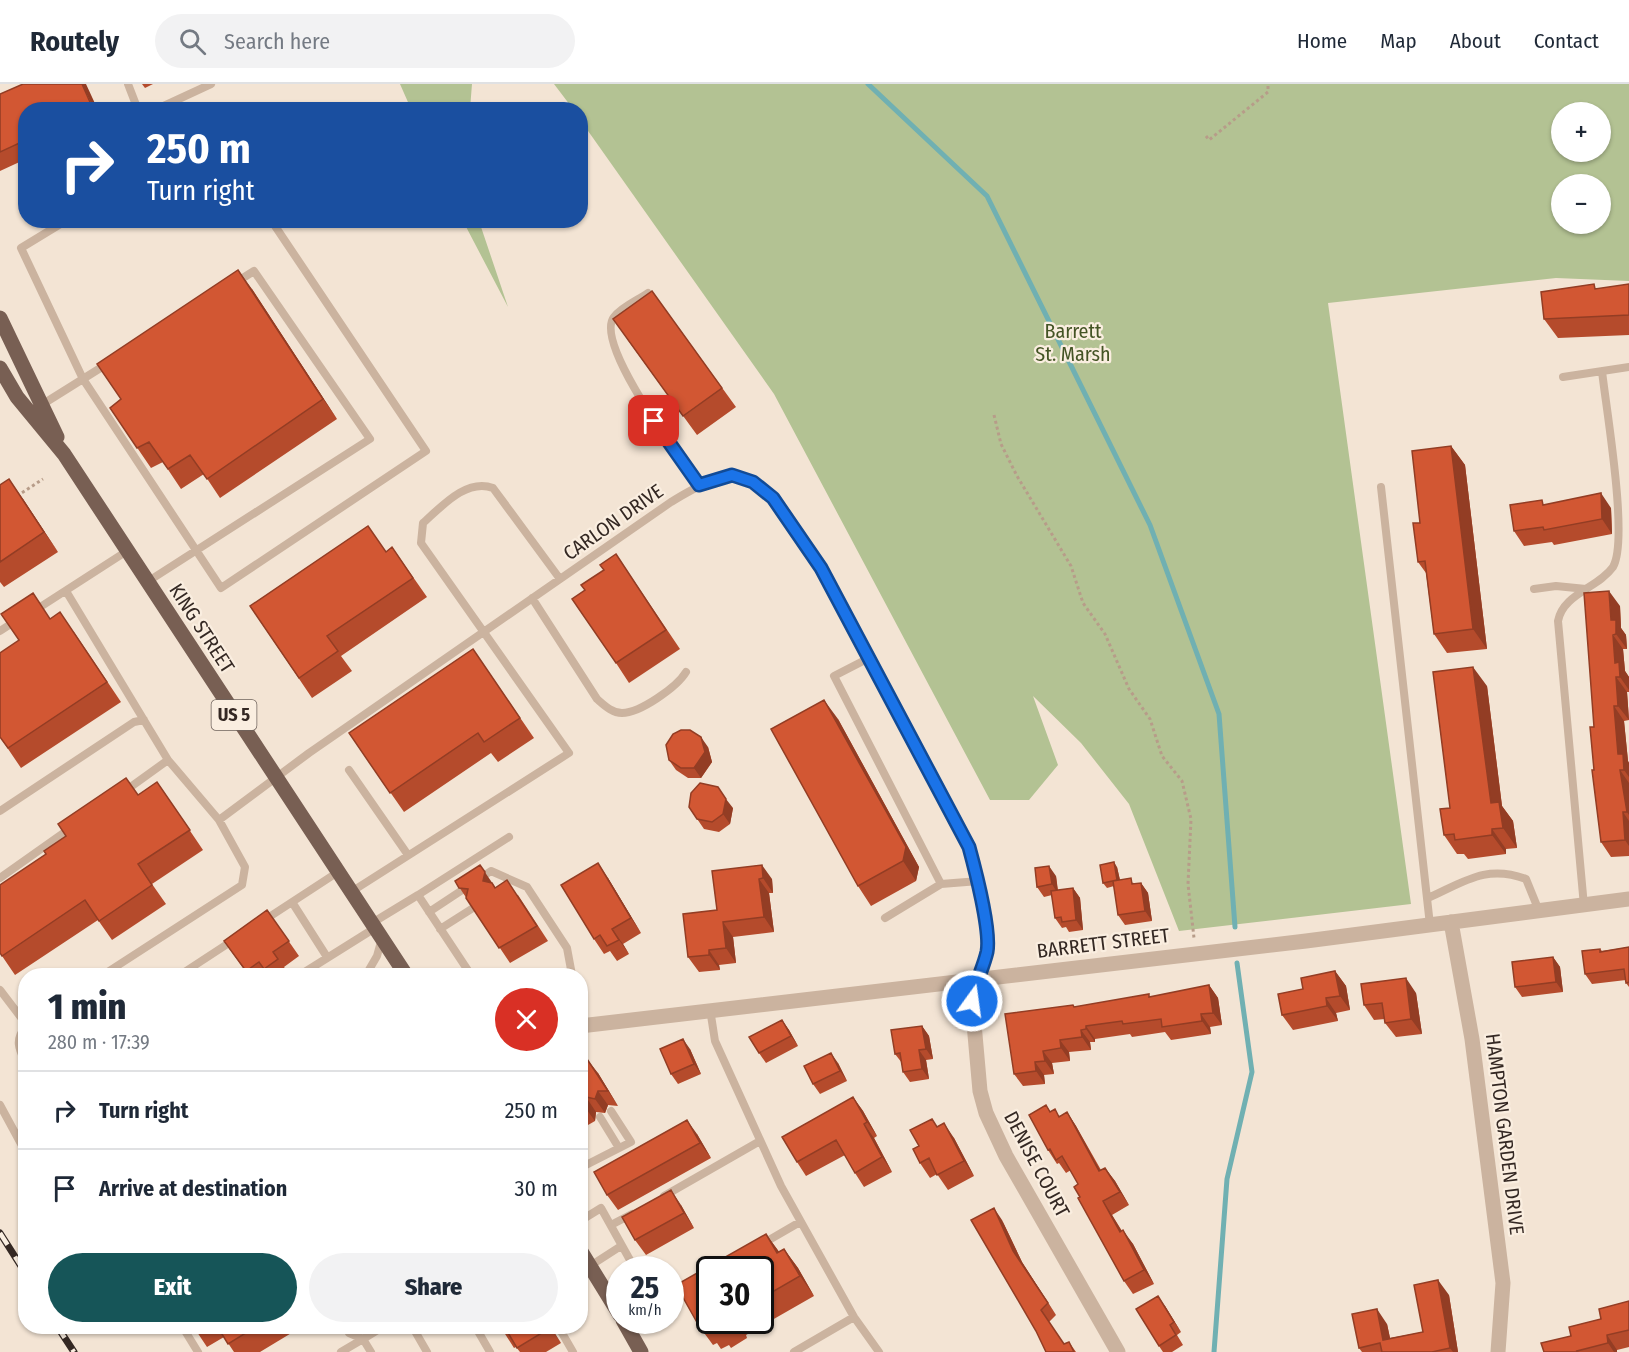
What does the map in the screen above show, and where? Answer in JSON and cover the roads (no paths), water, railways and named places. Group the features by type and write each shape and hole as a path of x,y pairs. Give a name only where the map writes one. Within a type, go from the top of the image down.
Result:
{"main road":[{"name":"KING STREET","path":"0,318 43,404 64,454"},
{"name":"KING STREET","path":"0,368 17,397 64,454 401,968"},
{"path":"588,1263 606,1292"},
{"path":"631,1334 641,1352"}],"street":[{"name":"BARRETT STREET","path":"588,1025 1430,925 1629,899"},
{"name":"HAMPTON GARDEN DRIVE","path":"1451,922 1472,1039 1503,1283 1498,1352"},
{"name":"DENISE COURT","path":"976,979 972,1001 980,1091 986,1113 1006,1156 1118,1352"}],"lane":[{"path":"128,84 135,102"},
{"path":"172,102 211,84"},
{"path":"54,228 21,248 83,379 221,588 426,451 276,228"},
{"path":"147,582 370,439 254,271 224,290"},
{"path":"648,293 613,317 610,327 624,370 643,405 699,485"},
{"path":"43,404 123,354"},
{"path":"1563,376 1629,367"},
{"path":"1584,906 1558,621 1562,609 1613,567 1620,545 1619,511 1602,371"},
{"name":"CARLON DRIVE","path":"219,820 275,778 532,598 699,485 732,475 753,482 773,498 821,568 969,847 979,881 988,949 976,979"},
{"path":"351,892 568,753 427,551 420,535 423,523 471,485 483,484 493,488 560,579"},
{"path":"1381,487 1430,925"},
{"path":"0,631 127,551"},
{"path":"1534,590 1556,586 1586,589"},
{"path":"66,591 168,760 219,820 244,867 242,885 114,968"},
{"path":"532,598 597,699 612,710 624,713 642,707 675,685 686,672"},
{"path":"869,658 834,676 941,884"},
{"path":"0,811 134,722 144,720"},
{"path":"112,800 168,760"},
{"path":"349,770 408,855"},
{"path":"0,878 84,819"},
{"path":"310,968 376,930 418,895 509,837"},
{"path":"429,912 491,871 527,887 567,948 570,968"},
{"path":"254,926 338,872"},
{"path":"1428,898 1484,872 1507,872 1526,879 1539,911"},
{"path":"885,918 941,884 979,881"},
{"path":"507,887 516,882"},
{"path":"418,895 466,968"},
{"path":"292,902 327,957"},
{"path":"440,928 473,908"},
{"path":"370,968 377,956 376,930"},
{"path":"191,968 245,932"},
{"path":"0,990 18,1014"},
{"path":"710,1009 715,1041 760,1141 800,1222 854,1317 874,1341 879,1352"},
{"path":"0,1105 18,1138"},
{"path":"588,1164 631,1142 611,1111"},
{"path":"600,1118 619,1148"},
{"path":"651,1203 760,1141"},
{"path":"588,1216 602,1208 627,1256"},
{"path":"611,1225 641,1209"},
{"path":"748,1251 800,1222"},
{"path":"590,1266 621,1246"},
{"path":"794,1352 854,1317"},
{"path":"187,1334 198,1352"},
{"path":"351,1334 363,1339 371,1352"},
{"path":"341,1352 371,1334"},
{"path":"417,1334 427,1352"},
{"path":"480,1334 490,1352"},
{"path":"563,1334 573,1352"}],"waterway":[{"path":"868,84 987,196 1150,525 1219,714 1235,927"},
{"path":"1214,1352 1227,1179 1252,1072 1237,963"}],"railway":[{"path":"0,1233 18,1261"},
{"path":"62,1334 74,1352"}],"park label":[{"name":"Barrett St. Marsh","path":"1073,342"}]}
